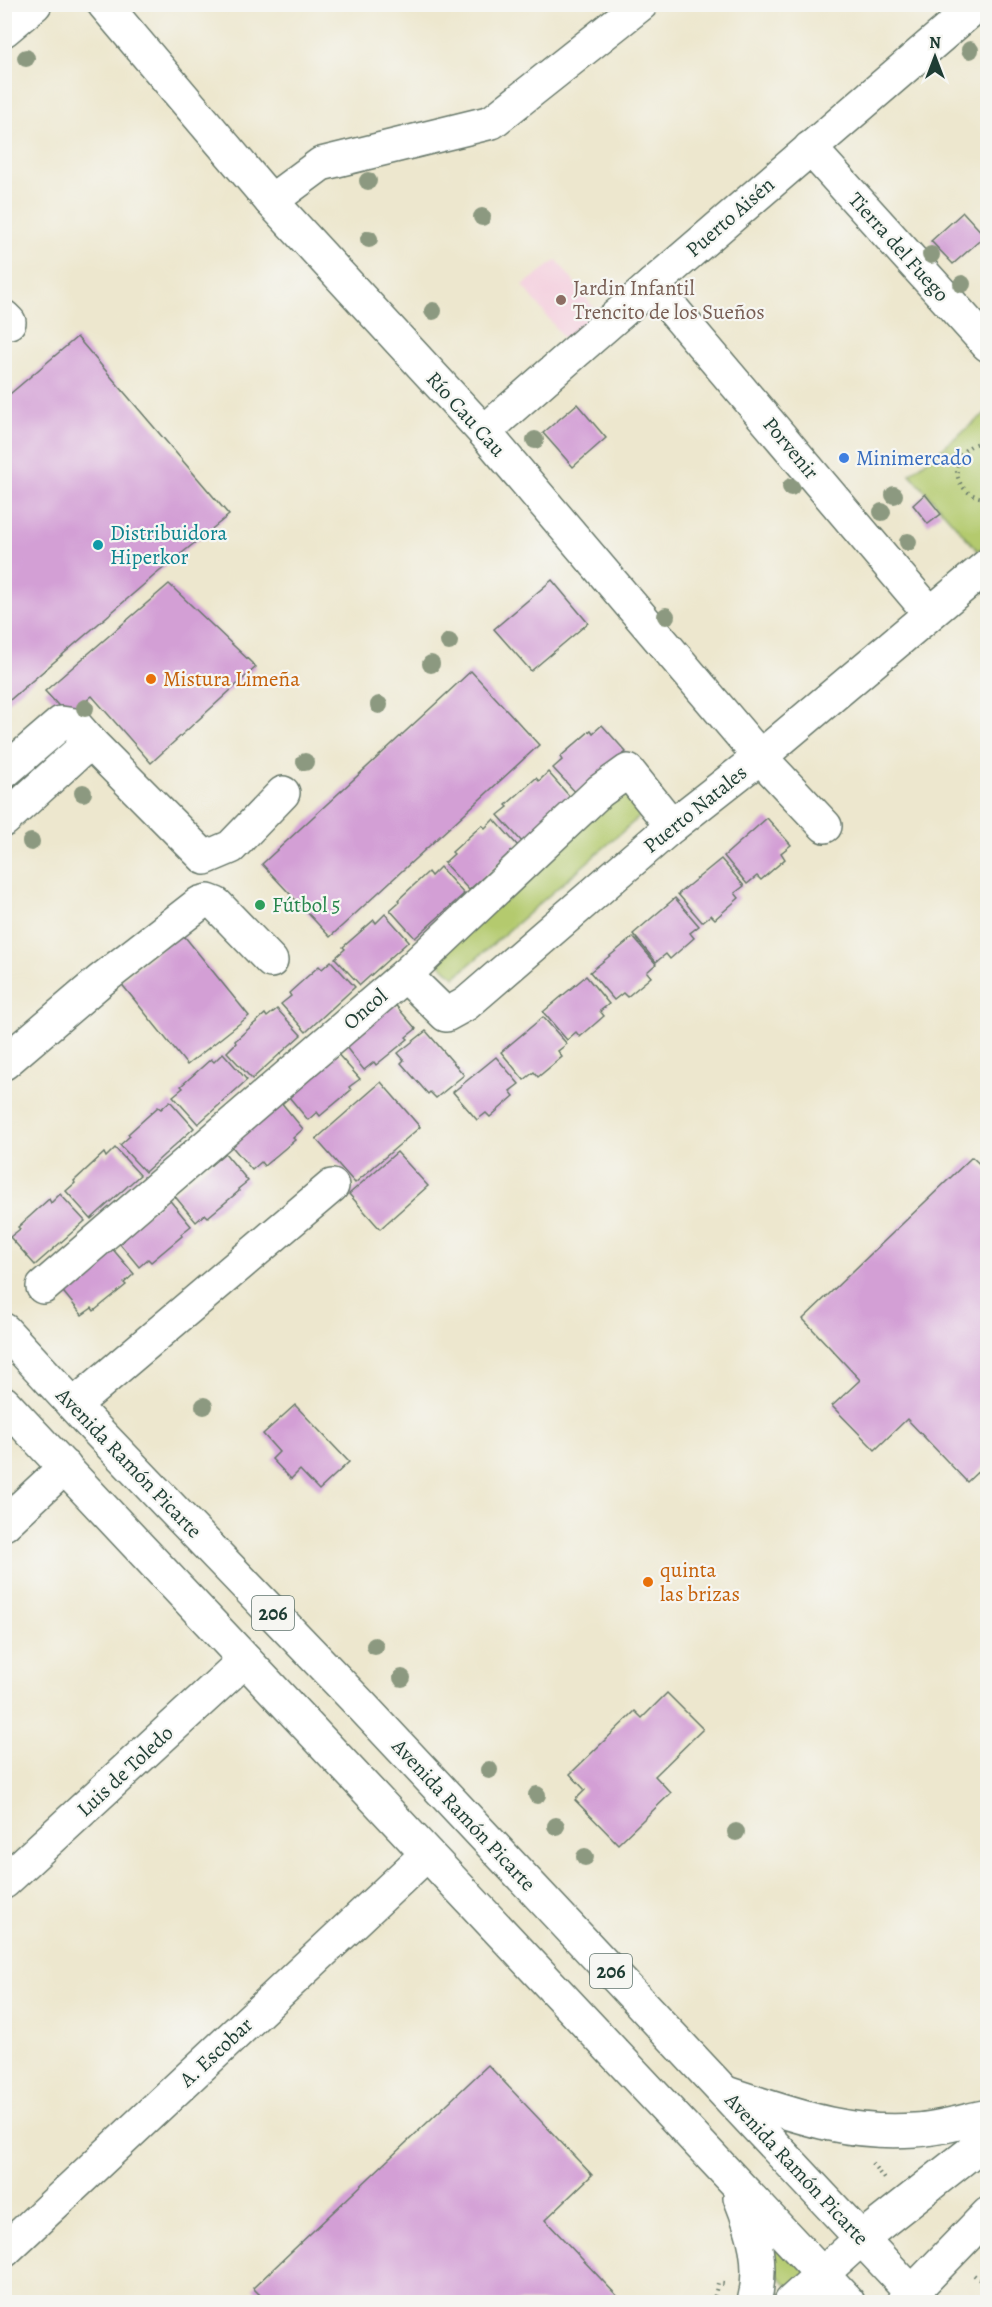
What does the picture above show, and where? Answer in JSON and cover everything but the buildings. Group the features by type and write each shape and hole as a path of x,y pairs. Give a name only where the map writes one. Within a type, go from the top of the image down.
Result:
{"main road":[{"path":"4,30 35,4"},
{"name":"Río Cau Cau","path":"104,4 271,201 484,432 760,757 825,826"},
{"path":"271,201 321,164 492,122 641,4"},
{"name":"Puerto Aisén","path":"484,432 810,148 979,15"},
{"name":"Tierra del Fuego","path":"810,148 987,345"},
{"name":"Porvenir","path":"652,285 929,612"},
{"name":"Puerto Natales","path":"405,975 446,1015 466,1004 672,826 760,757 929,612 986,551"},
{"path":"4,772 61,723 75,725 205,858 231,847 283,793"},
{"path":"4,820 90,742"},
{"name":"Oncol","path":"43,1287 405,975 600,791 628,771 672,826"},
{"path":"4,1063 100,981 200,903 208,901 216,904 271,961"},
{"path":"4,1524 75,1457 83,1445 80,1412 332,1186"},
{"name":"Avenida Ramón Picarte","path":"4,1330 352,1695 862,2238 912,2299"},
{"name":"206","path":"4,1403 848,2302"},
{"name":"Luis de Toledo","path":"4,1882 245,1660"},
{"name":"A. Escobar","path":"4,2251 427,1854"},
{"path":"724,2092 817,2123 856,2130 917,2130 987,2115"},
{"path":"791,2302 862,2238 987,2139"},
{"path":"734,2181 754,2232 758,2253 759,2277 754,2302"},
{"path":"912,2299 987,2214"}],"path":[{"path":"987,442 976,443 968,447 957,462 956,472 964,489 971,495 987,498"},
{"path":"986,551 987,515"},
{"path":"713,2302 718,2283"}],"shaded area":[{"name":"Jardin Infantil Trencito de los Sueños","path":"557,260 599,315 565,340 523,285"}],"green space":[{"path":"987,412 987,543 978,551 910,474"},
{"path":"622,790 645,812 455,977 433,958"},
{"path":"771,2236 813,2278 797,2293 775,2273"}],"place":[{"name":"Jardin Infantil Trencito de los Sueños","path":"561,300"},
{"name":"Minimercado","path":"844,458"},
{"name":"Distribuidora Hiperkor","path":"98,545"},
{"name":"Mistura Limeña","path":"151,679"},
{"name":"Fútbol 5","path":"260,905"},
{"name":"quinta las brizas","path":"648,1582"}]}
